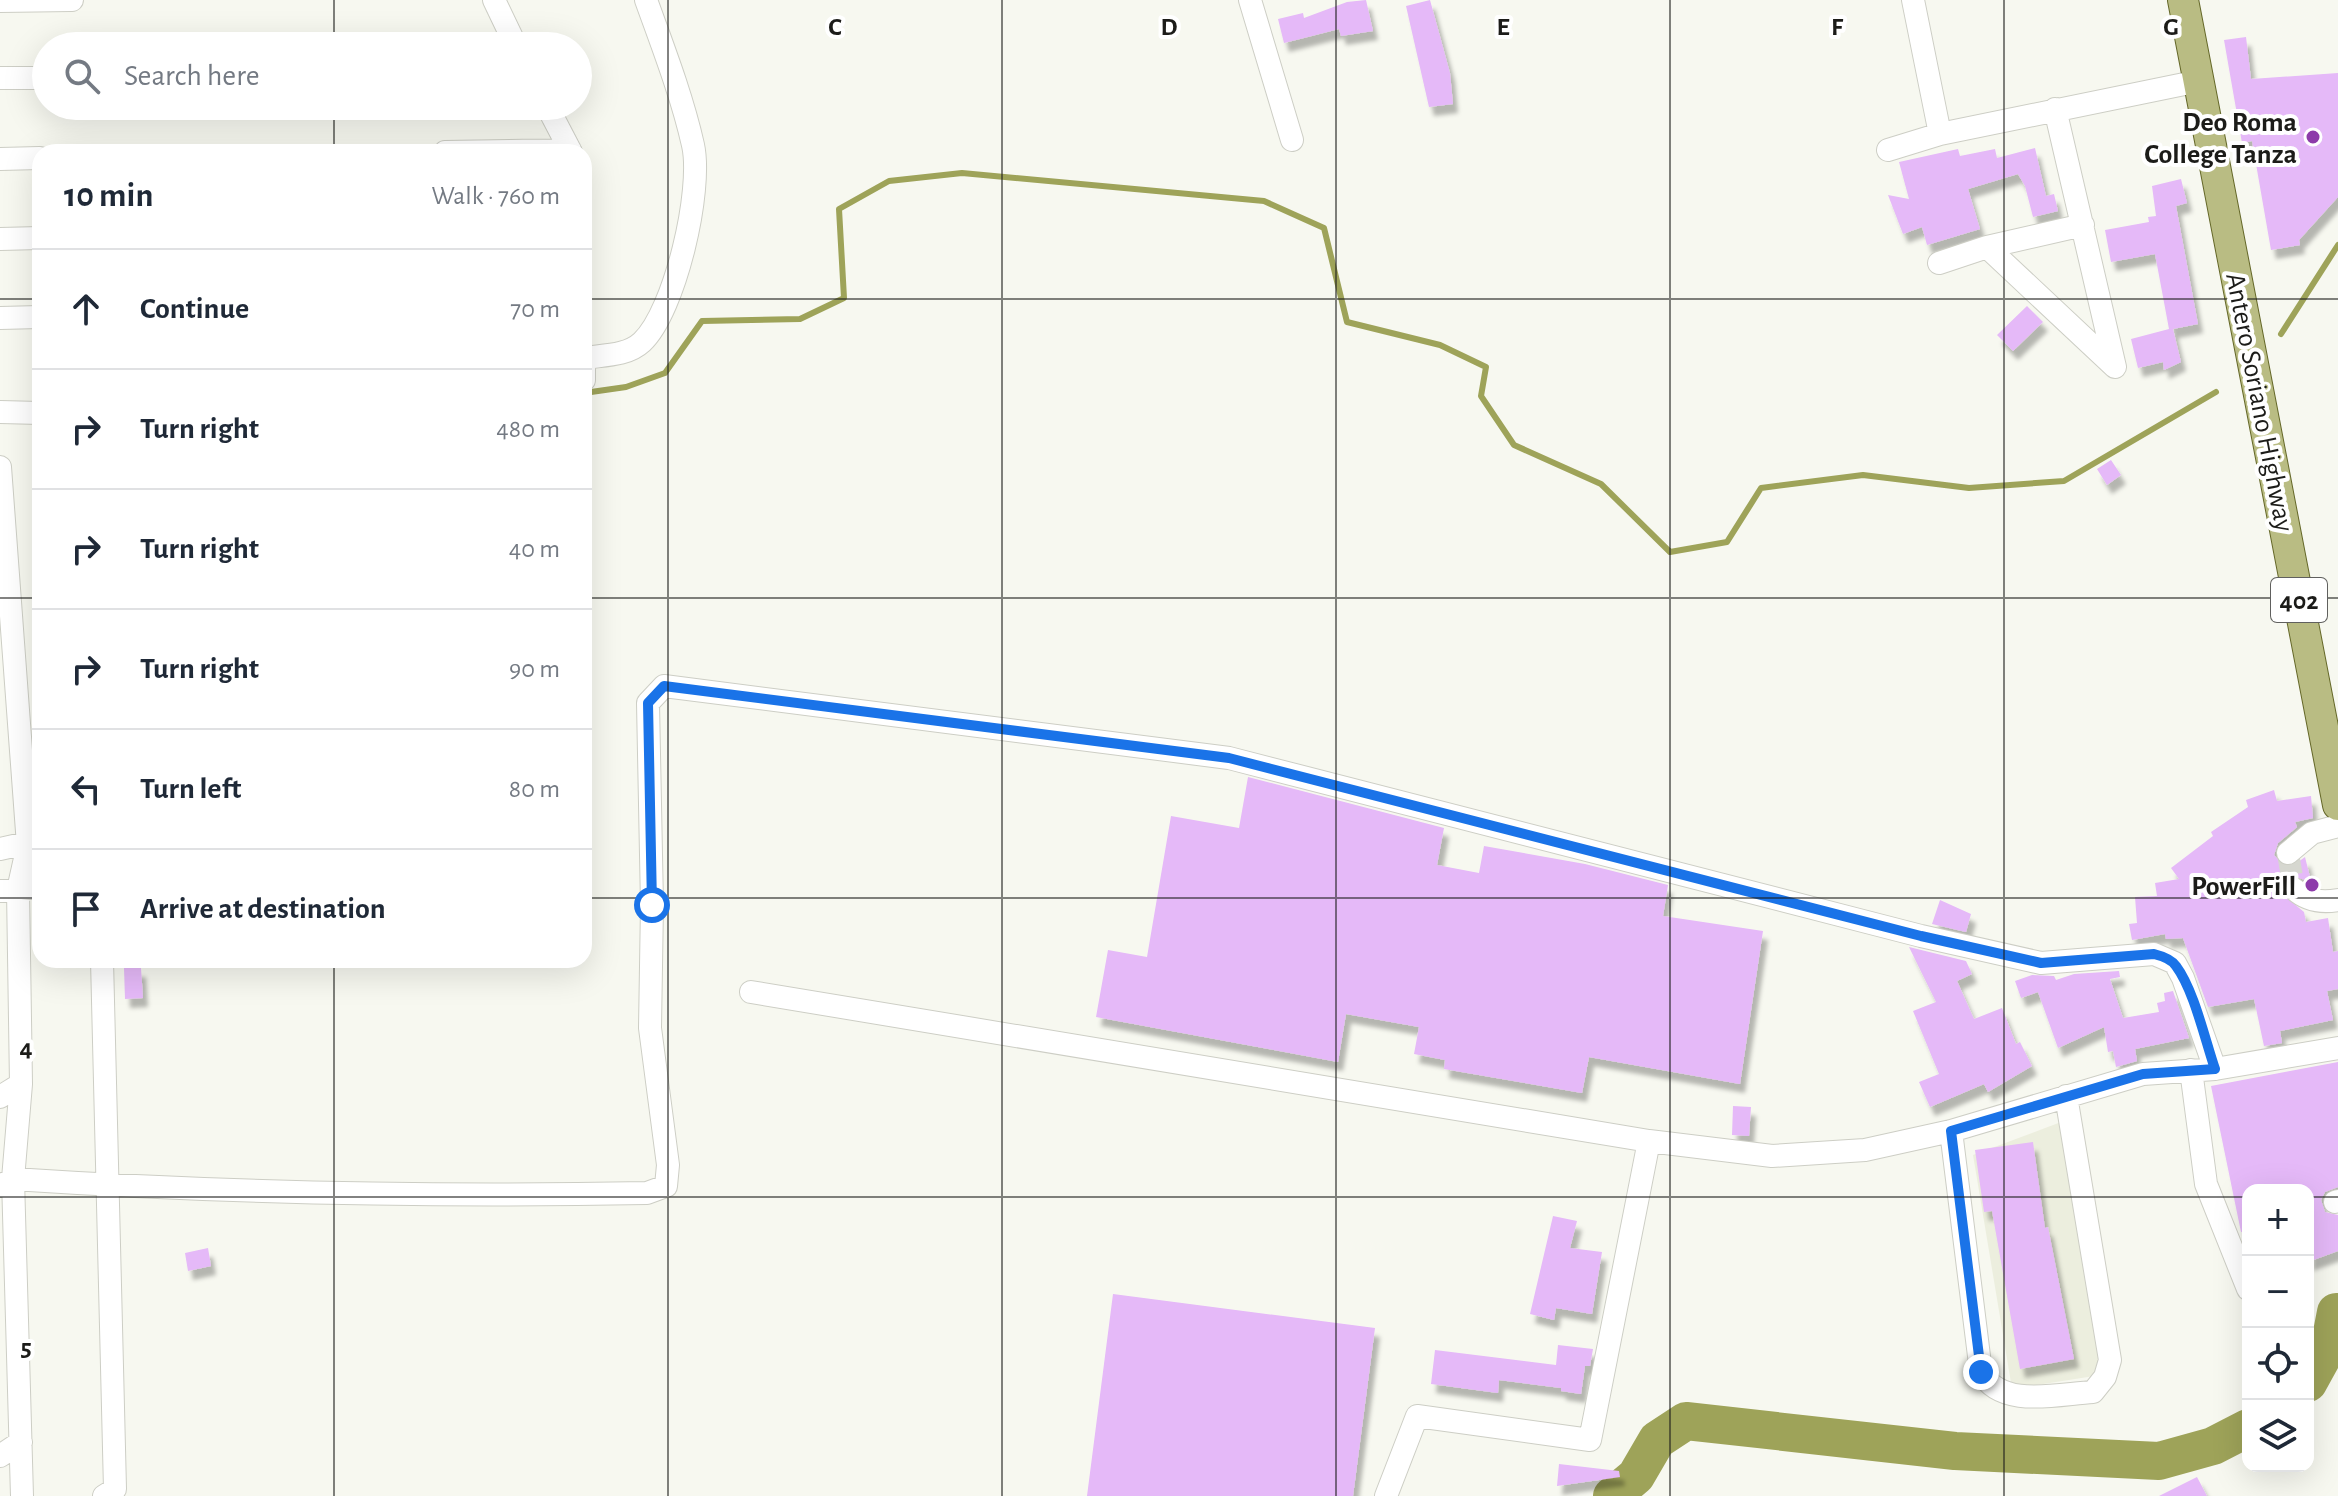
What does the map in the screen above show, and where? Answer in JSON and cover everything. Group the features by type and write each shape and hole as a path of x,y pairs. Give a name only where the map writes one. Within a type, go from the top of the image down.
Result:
{"main road":[{"name":"Antero Soriano Highway","path":"2183,0 2338,805"}],"street":[{"path":"0,1 72,0"},
{"path":"494,0 509,32"},
{"path":"592,359 628,352 650,332 673,286 694,204 694,148 646,0"},
{"path":"1250,0 1292,140"},
{"path":"1913,0 1940,134"},
{"path":"0,78 32,78"},
{"path":"1888,150 1940,134 2199,81"},
{"path":"1987,247 2115,367 2055,109"},
{"path":"554,120 567,144"},
{"path":"0,159 32,158"},
{"path":"1939,263 1987,247 2083,225"},
{"path":"0,239 32,238"},
{"path":"0,318 32,317"},
{"path":"0,412 32,413"},
{"path":"0,467 32,820"},
{"path":"6,1183 485,1196 647,1193 666,1186 668,1165 650,1028 652,905 648,703 664,686 1229,758 1921,936 2041,963 2154,954 2175,963 2183,978 2215,1069"},
{"path":"2288,853 2312,833 2338,826"},
{"path":"0,849 32,842"},
{"path":"22,1496 21,1442 9,1353 6,1183 21,1084 19,890 32,848"},
{"path":"2294,889 2302,897 2323,903 2338,900"},
{"path":"102,968 113,1494"},
{"path":"0,1000 20,988"},
{"path":"751,992 1649,1141 1772,1156 1865,1150 1951,1131 2143,1074 2215,1069 2338,1048"},
{"path":"2191,1070 2206,1184 2242,1274"},
{"path":"0,1097 21,1084"},
{"path":"1951,1131 1981,1372 1989,1386 2011,1396 2093,1392 2105,1377 2110,1360 2066,1096"},
{"path":"1386,1496 1417,1416 1590,1440 1649,1141"},
{"path":"0,1456 21,1442"}],"shaded area":[{"path":"2069,1119 2107,1374 2012,1389 1973,1155"}],"building":[{"path":"1366,0 1373,31 1341,36 1339,29 1284,43 1278,19 1303,13 1304,18 1347,2"},
{"path":"1430,0 1450,73 1453,104 1429,107 1406,6"},
{"path":"2246,37 2251,79 2338,73 2338,197 2299,240 2300,245 2271,250 2252,141 2242,143 2224,40"},
{"path":"2035,148 2046,196 2054,194 2058,211 2033,217 2025,186 2018,174 1968,189 1980,229 1927,245 1922,227 1903,234 1888,195 1909,199 1899,162 1958,149 1960,156 1995,149 1997,158"},
{"path":"2181,179 2187,203 2176,206 2198,324 2173,329 2181,362 2164,370 2163,362 2138,368 2131,339 2169,329 2155,254 2111,262 2105,230 2149,222 2148,217 2156,216 2152,186"},
{"path":"2027,306 2043,322 2013,351 1997,335"},
{"path":"2111,460 2121,475 2107,485 2097,469"},
{"path":"1248,777 1444,828 1437,865 1479,873 1484,846 1585,864 1668,885 1663,916 1763,931 1740,1084 1589,1057 1582,1093 1444,1069 1445,1060 1414,1054 1419,1027 1346,1014 1338,1062 1096,1017 1108,950 1147,957 1171,816 1239,828"},
{"path":"2274,790 2277,801 2311,796 2313,818 2295,822 2297,827 2278,843 2274,855 2284,866 2291,867 2305,857 2311,881 2288,876 2283,881 2281,893 2304,912 2306,922 2328,918 2333,952 2338,951 2338,989 2327,991 2333,1020 2280,1031 2282,1043 2264,1046 2254,999 2208,1007 2183,938 2166,939 2165,934 2132,940 2129,924 2137,923 2135,897 2157,896 2155,883 2179,879 2171,868 2213,836 2211,832 2248,807 2246,800"},
{"path":"1940,900 1971,914 1966,932 1932,924"},
{"path":"1909,947 1966,961 1972,974 1957,981 1974,1019 2002,1008 2016,1044 2020,1042 2032,1066 1988,1092 1984,1084 1930,1107 1919,1082 1939,1074 1913,1011 1936,1002"},
{"path":"124,968 141,968 143,998 125,999"},
{"path":"2119,971 2120,977 2110,979 2123,1018 2159,1012 2157,1003 2165,1001 2164,993 2173,991 2189,1038 2135,1049 2137,1061 2116,1067 2113,1051 2108,1052 2104,1027 2058,1048 2038,992 2021,998 2015,981 2032,975 2054,976 2056,980 2074,974"},
{"path":"2338,1062 2338,1187 2325,1192 2321,1200 2325,1212 2338,1215 2338,1251 2314,1260 2314,1184 2242,1184 2241,1232 2211,1086"},
{"path":"1733,1106 1751,1107 1749,1136 1732,1135"},
{"path":"2033,1142 2045,1228 2048,1227 2074,1359 2020,1369 1992,1211 1984,1212 1975,1150"},
{"path":"1553,1216 1577,1221 1570,1248 1602,1252 1592,1314 1556,1308 1554,1320 1530,1314"},
{"path":"208,1248 211,1266 188,1271 185,1253"},
{"path":"1113,1294 1375,1328 1353,1496 1087,1496"},
{"path":"1558,1345 1593,1349 1590,1366 1585,1366 1581,1394 1561,1391 1561,1388 1499,1380 1498,1393 1431,1384 1435,1350 1556,1365"},
{"path":"1559,1464 1619,1471 1620,1477 1557,1486"},
{"path":"2197,1477 2207,1496 2159,1496"}],"waterway":[{"path":"592,392 626,387 665,373 702,321 800,319 844,298 839,209 889,181 962,173 1264,201 1324,228 1347,322 1440,345 1486,367 1481,396 1514,445 1601,484 1670,552 1727,542 1761,488 1863,475 1969,488 2064,481 2216,392"},
{"path":"2281,334 2338,245"},
{"path":"2314,1372 2330,1343 2336,1312"},
{"path":"1612,1496 1636,1476 1657,1440 1686,1421 1955,1451 2159,1461 2213,1446 2242,1431"}],"tunnel":[{"path":"2288,853 2294,889"}],"place":[{"name":"Deo Roma College Tanza","path":"2313,137"},
{"name":"PowerFill","path":"2312,885"}],"route":[{"path":"652,905 648,703 664,686 1229,758 1921,936 2041,963 2154,954 2161,956 2175,963 2183,978 2215,1069 2143,1074 1951,1131 1981,1372"}]}
